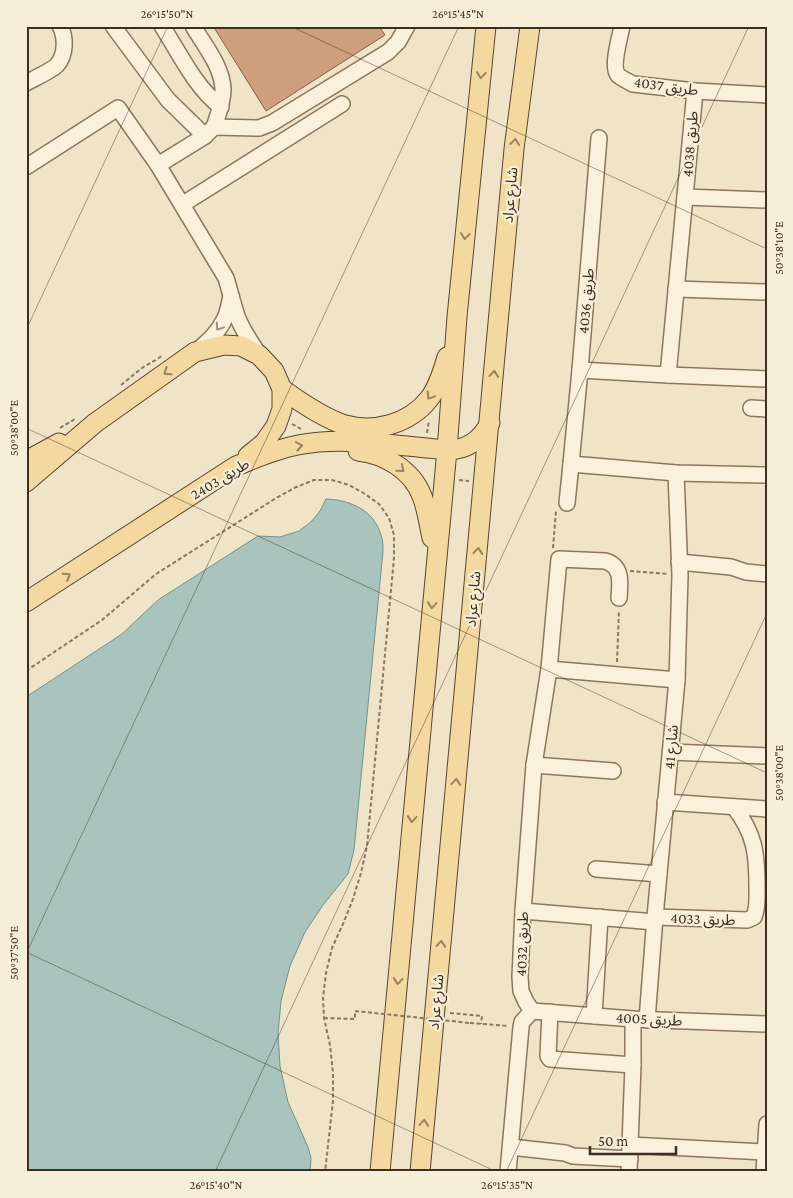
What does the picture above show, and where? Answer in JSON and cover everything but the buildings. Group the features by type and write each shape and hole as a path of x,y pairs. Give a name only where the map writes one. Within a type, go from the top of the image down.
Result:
{"main road":[{"path":"380,1172 447,450 457,317 486,26"},
{"name":"شارع عراد","path":"420,1172 514,148 530,26"},
{"path":"282,389 322,414 344,424 360,428 377,428 393,424 421,408 430,398 447,359 457,317"},
{"path":"26,482 95,423 195,352 224,345 241,346 259,354 274,371 282,389 282,409 276,426 264,443 236,466"},
{"name":"طريق 2403","path":"26,602 236,466 267,453 298,445 324,442 359,442 456,450 473,444 486,431 490,422"},
{"path":"26,461 95,423"},
{"path":"324,442 336,448 367,452 383,457 400,467 414,481 422,496 436,557"}],"street":[{"path":"28,78 57,65 61,59 64,39 60,26"},
{"path":"113,26 168,100 209,131 259,128 272,123 388,52 398,42 407,26"},
{"path":"162,26 201,89 221,107"},
{"path":"158,165 209,131 221,107 223,89 219,69 193,26"},
{"name":"طريق 4037","path":"622,26 615,69 617,74 632,84 694,91 767,95"},
{"name":"طريق 4038","path":"668,375 694,91"},
{"path":"183,204 342,104"},
{"path":"26,167 118,108 183,204 226,278 237,316 248,339 259,354"},
{"name":"طريق 4036","path":"567,503 599,138"},
{"name":"طريق 4038","path":"685,197 767,200"},
{"path":"676,289 767,292"},
{"path":"195,352 210,340 222,325 232,294"},
{"path":"580,370 767,379"},
{"path":"751,408 767,409"},
{"path":"571,464 676,473 767,475"},
{"name":"شارع 41","path":"630,1159 634,1065 655,920 677,680 679,569 676,473"},
{"path":"560,559 606,560 614,565 620,577 619,598"},
{"name":"طريق 4032","path":"532,1011 521,991 523,910 534,765 549,670 560,559"},
{"path":"679,569 735,568 746,572 767,574"},
{"path":"549,670 677,680"},
{"path":"670,752 767,756"},
{"path":"534,765 613,771"},
{"path":"665,802 767,809"},
{"name":"طريق 4033","path":"655,920 747,920 754,917 757,910 757,860 745,821 734,807"},
{"path":"596,868 659,874"},
{"path":"523,910 600,918 655,920"},
{"path":"594,1016 600,918"},
{"path":"508,1172 520,1027 532,1011"},
{"name":"طريق 4005","path":"532,1011 640,1019 767,1024"},
{"path":"550,1012 548,1056 550,1059 634,1065"},
{"path":"764,1172 767,1124"},
{"path":"510,1147 565,1153 573,1156 630,1159 765,1152"}],"path":[{"path":"26,671 102,620 156,574 294,488 314,480 332,480 349,485 379,504 389,518 394,535 394,558 367,846 353,899 332,948 323,998 324,1018 330,1045 333,1073 333,1101 326,1172"},
{"path":"560,559 552,559 556,503 567,503"},
{"path":"618,570 679,569"},
{"path":"617,675 619,598"},
{"path":"324,1018 355,1019 355,1011 470,1024 520,1027"},
{"path":"443,1012 482,1016 481,1024"}],"water":[{"path":"326,499 352,504 367,513 378,526 383,551 354,850 348,874 323,905 305,932 290,966 281,1001 278,1033 280,1066 288,1102 308,1147 311,1158 310,1172 26,1172 26,697 122,634 158,600 258,536 280,537 299,531 311,522 320,511"}]}
